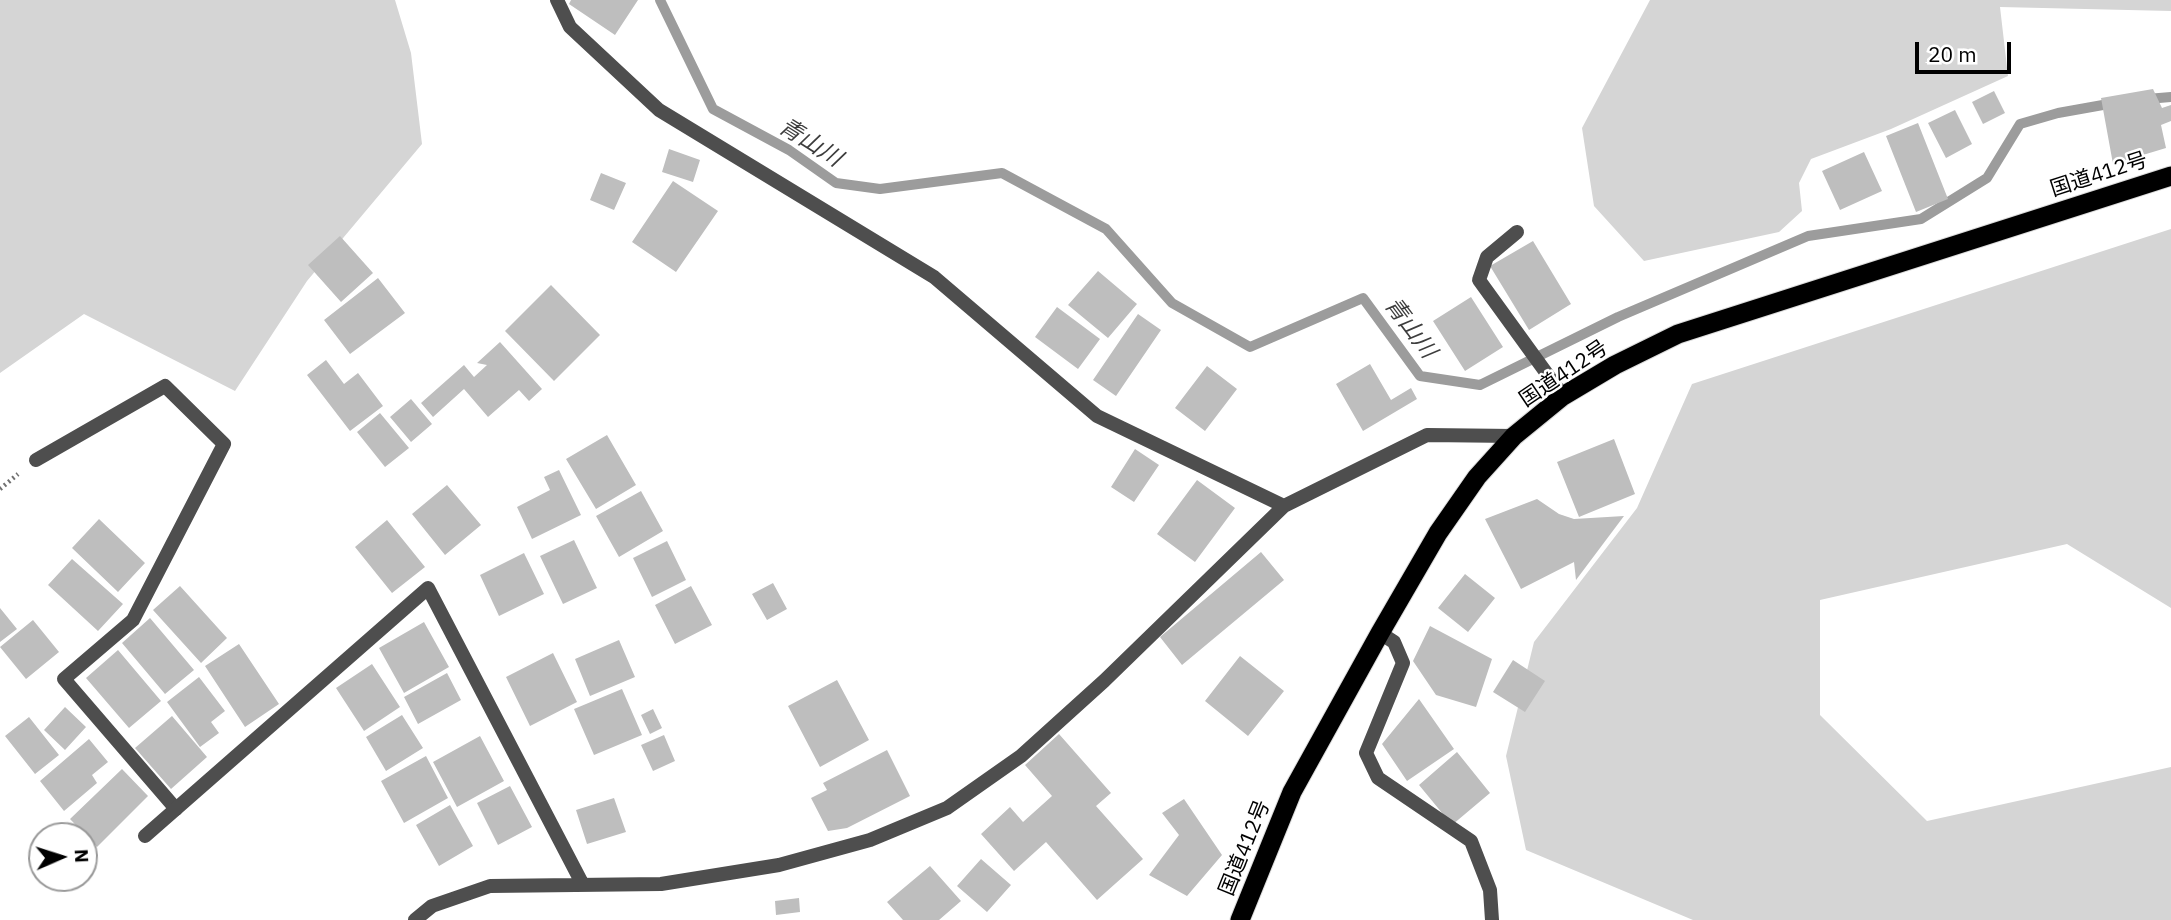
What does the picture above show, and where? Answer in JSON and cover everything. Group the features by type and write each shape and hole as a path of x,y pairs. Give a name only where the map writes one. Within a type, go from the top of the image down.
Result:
{"highway":[{"name":"国道412号","path":"1240,920 1292,792 1437,533 1477,477 1514,436 1563,396 1615,365 1678,334 2171,176"}],"street":[{"path":"557,0 570,27 659,110 934,277 1097,416 1284,506"},
{"path":"1517,232 1487,257 1479,280 1563,396"},
{"path":"36,460 165,386 223,444 133,620 64,680 176,809"},
{"path":"415,920 432,906 491,887 662,884 779,865 870,840 947,807 1021,755 1094,691 1284,506 1427,435 1514,436"},
{"path":"145,836 428,588 583,885"},
{"path":"1380,633 1394,642 1403,663 1366,753 1378,778 1471,841 1490,890 1492,920"}],"shaded area":[{"path":"0,0 395,0 411,53 422,144 307,281 235,391 84,314 0,373"},
{"path":"1650,0 2171,0 2171,11 2000,7 2008,76 1891,129 1811,159 1799,183 1802,211 1779,232 1644,261 1594,206 1582,128"},
{"path":"2171,229 2171,608 2067,544 1820,600 1820,715 1927,821 2171,767 2171,920 1693,920 1526,850 1506,756 1534,642 1637,508 1692,384"}],"building":[{"path":"571,0 638,0 615,35 569,4"},
{"path":"2153,89 2162,108 2171,105 2171,121 2161,125 2166,148 2113,164 2101,98"},
{"path":"1994,91 2005,113 1983,124 1972,102"},
{"path":"1955,110 1972,144 1946,158 1928,123"},
{"path":"1918,123 1948,199 1916,212 1886,136"},
{"path":"669,149 700,160 693,182 662,172"},
{"path":"1864,152 1882,191 1840,210 1822,171"},
{"path":"601,173 626,183 614,210 590,200"},
{"path":"673,181 718,211 676,272 632,242"},
{"path":"340,236 373,273 341,302 308,265"},
{"path":"1533,241 1571,304 1529,330 1490,266"},
{"path":"1098,271 1137,304 1108,338 1068,305"},
{"path":"378,278 405,313 350,354 324,320"},
{"path":"551,285 600,335 554,381 505,331"},
{"path":"1471,297 1503,347 1465,371 1433,321"},
{"path":"1057,307 1100,339 1078,369 1035,337"},
{"path":"1138,314 1161,330 1116,396 1093,380"},
{"path":"500,342 542,389 529,401 519,390 488,417 464,389 433,417 421,403 464,365 474,377 487,365 477,363"},
{"path":"326,360 344,384 358,373 383,406 350,431 307,375"},
{"path":"1370,364 1391,400 1411,388 1417,399 1363,431 1336,384"},
{"path":"1207,366 1237,389 1205,431 1175,408"},
{"path":"411,399 432,424 411,442 390,417"},
{"path":"380,413 409,448 385,467 357,432"},
{"path":"607,435 636,485 596,509 566,459"},
{"path":"1614,439 1635,494 1579,517 1557,462"},
{"path":"1135,449 1159,465 1134,502 1111,487"},
{"path":"559,470 581,515 532,539 517,507 550,490 544,477"},
{"path":"1197,480 1235,508 1195,562 1157,534"},
{"path":"447,485 481,525 445,555 412,514"},
{"path":"641,491 663,531 619,557 596,516"},
{"path":"1537,499 1559,514 1574,519 1624,516 1576,580 1574,562 1521,589 1485,519"},
{"path":"99,519 145,563 118,592 72,548"},
{"path":"387,520 425,567 392,593 355,547"},
{"path":"574,540 597,588 563,604 540,556"},
{"path":"667,541 686,580 652,597 633,558"},
{"path":"1261,552 1284,580 1182,665 1160,637"},
{"path":"524,553 544,594 499,616 480,575"},
{"path":"72,559 123,604 98,631 48,585"},
{"path":"1465,574 1495,598 1468,632 1438,608"},
{"path":"773,583 787,609 767,620 752,594"},
{"path":"180,586 227,638 201,663 153,610"},
{"path":"691,586 712,625 675,644 655,605"},
{"path":"0,608 17,629 0,642"},
{"path":"150,618 194,670 165,694 122,643"},
{"path":"33,620 59,652 26,679 0,647"},
{"path":"424,622 449,667 404,693 379,648"},
{"path":"1430,626 1492,659 1476,707 1436,695 1413,661"},
{"path":"619,640 635,677 590,696 575,659"},
{"path":"239,644 279,704 245,727 205,666"},
{"path":"118,650 161,701 129,728 86,678"},
{"path":"553,653 577,702 530,726 506,677"},
{"path":"1240,656 1284,691 1248,736 1205,701"},
{"path":"1513,660 1545,681 1525,712 1493,692"},
{"path":"372,664 400,707 364,731 336,688"},
{"path":"447,673 461,700 418,724 404,697"},
{"path":"199,677 225,711 211,722 219,733 200,747 167,702"},
{"path":"837,680 869,740 820,767 788,706"},
{"path":"622,689 642,735 594,755 574,709"},
{"path":"1419,699 1454,749 1407,781 1382,744"},
{"path":"65,707 86,727 65,750 44,730"},
{"path":"653,709 662,728 650,734 641,715"},
{"path":"402,715 423,748 386,771 366,737"},
{"path":"172,716 207,757 171,789 135,748"},
{"path":"29,717 59,755 35,774 5,736"},
{"path":"1059,734 1111,793 1096,806 1143,859 1097,900 1046,842 1014,871 981,834 1010,807 1023,822 1052,796 1025,765"},
{"path":"664,735 675,761 653,771 641,745"},
{"path":"480,736 504,781 457,807 433,762"},
{"path":"89,739 108,762 92,775 97,783 64,811 40,781"},
{"path":"887,750 910,796 847,828 828,831 811,798 827,790 823,783"},
{"path":"1457,752 1490,793 1452,825 1419,785"},
{"path":"426,756 448,798 404,823 381,781"},
{"path":"122,769 148,796 98,846 98,822 73,822 70,819"},
{"path":"510,786 532,827 498,845 477,803"},
{"path":"614,798 626,832 587,844 576,810"},
{"path":"1184,799 1222,855 1187,896 1149,875 1179,835 1162,813"},
{"path":"450,805 473,846 439,866 416,825"},
{"path":"981,859 1011,885 987,912 957,886"},
{"path":"930,866 961,901 939,920 903,920 887,902"},
{"path":"799,898 800,912 776,915 775,901"}],"waterway":[{"name":"青山川","path":"660,0 713,109 789,150 836,183 880,189 1002,173 1106,229 1172,303 1250,347 1363,298 1420,376 1480,385 1618,317 1808,236 1921,219 1987,178 2020,124 2058,113 2114,103"},
{"name":"青山川","path":"2147,99 2171,97"}]}
